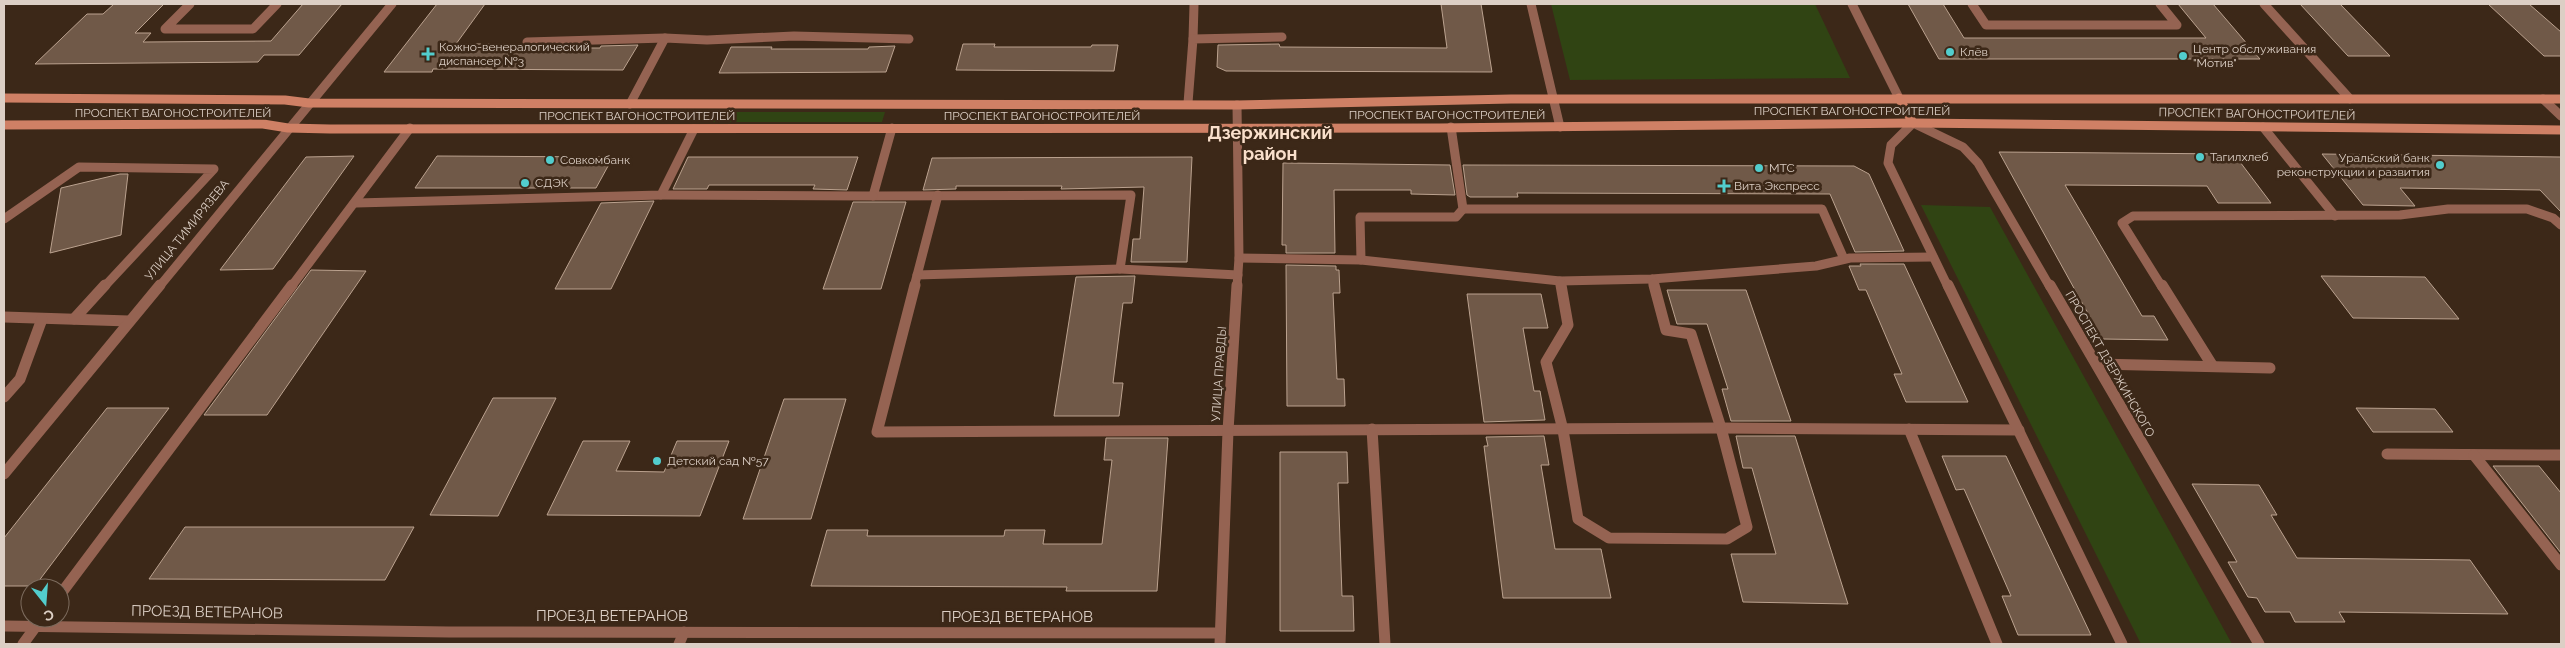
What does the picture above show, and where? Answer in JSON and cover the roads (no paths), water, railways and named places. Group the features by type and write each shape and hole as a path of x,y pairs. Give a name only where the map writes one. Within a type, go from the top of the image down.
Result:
{"main road":[{"name":"ПРОСПЕКТ ВАГОНОСТРОИТЕЛЕЙ","path":"4,98 286,100 309,103 1188,103 1238,105 1552,100 1899,98 2561,99"},
{"path":"1899,98 1913,123"},
{"name":"ПРОСПЕКТ ВАГОНОСТРОИТЕЛЕЙ","path":"4,125 263,124 288,128 694,129 1451,127 1913,123 2561,130"}],"street":[{"path":"190,4 165,29 253,29 277,4"},
{"name":"УЛИЦА ТИМИРЯЗЕВА","path":"4,474 392,4"},
{"path":"1531,4 1552,100 1560,126"},
{"path":"1852,4 1899,98"},
{"path":"1972,4 1986,25 2177,25 2160,4"},
{"path":"2264,4 2350,99"},
{"path":"1188,103 1194,5"},
{"path":"527,42 665,38 707,40 794,36 909,39"},
{"path":"1193,39 1282,37"},
{"path":"630,104 665,38"},
{"path":"2543,99 2561,116"},
{"name":"УЛИЦА ПРАВДЫ","path":"1220,639 1228,431 1239,258 1238,105"},
{"path":"1913,123 1891,145 1888,163 2122,644"},
{"name":"ПРОСПЕКТ ДЗЕРЖИНСКОГО","path":"1913,123 1963,147 1978,163 2259,644"},
{"path":"1451,127 1464,209"},
{"path":"2263,127 2335,216"},
{"path":"70,581 356,203 410,128"},
{"path":"873,196 892,128"},
{"path":"662,195 694,129"},
{"path":"4,219 79,167 214,169 74,320"},
{"path":"356,203 662,195 1131,195 1120,269"},
{"path":"938,196 877,432 1721,428 2019,430"},
{"path":"1361,260 1360,217 1456,218 1464,209 1822,209 1844,259"},
{"path":"2212,365 2122,223 2133,216 2335,216 2400,215 2448,209 2527,210 2553,218 2561,224"},
{"path":"1239,258 1361,260 1560,281 1652,279 1816,266 1844,259 1933,257"},
{"path":"917,275 1120,269 1238,275"},
{"path":"1560,281 1568,325 1546,362 1563,430 1578,519 1610,538 1727,539 1747,527 1721,428 1691,334 1666,330 1652,279"},
{"path":"4,317 129,321"},
{"path":"4,397 20,379 42,319"},
{"path":"2097,364 2212,365 2270,368"},
{"path":"1909,428 1997,644"},
{"path":"1372,429 1385,644"},
{"path":"2387,454 2561,456"},
{"path":"2474,455 2561,564"},
{"name":"ПРОЕЗД ВЕТЕРАНОВ","path":"70,623 681,638 1220,639"},
{"name":"ПРОЕЗД ВЕТЕРАНОВ","path":"4,626 20,624"},
{"path":"23,644 35,628"}],"place":[{"name":"Клёв","path":"1950,52"},
{"name":"Кожно-венералогический диспансер №3","path":"428,54"},
{"name":"Центр обслуживания \"Мотив\"","path":"2183,56"},
{"name":"Тагилхлеб","path":"2200,157"},
{"name":"Совкомбанк","path":"550,160"},
{"name":"Уральский банк реконструкции и развития","path":"2440,165"},
{"name":"МТС","path":"1759,168"},
{"name":"СДЭК","path":"525,183"},
{"name":"Вита Экспресс","path":"1724,186"},
{"name":"Детский сад №57","path":"657,461"}],"district":[{"name":"Дзержинский район","path":"1270,142"}]}
